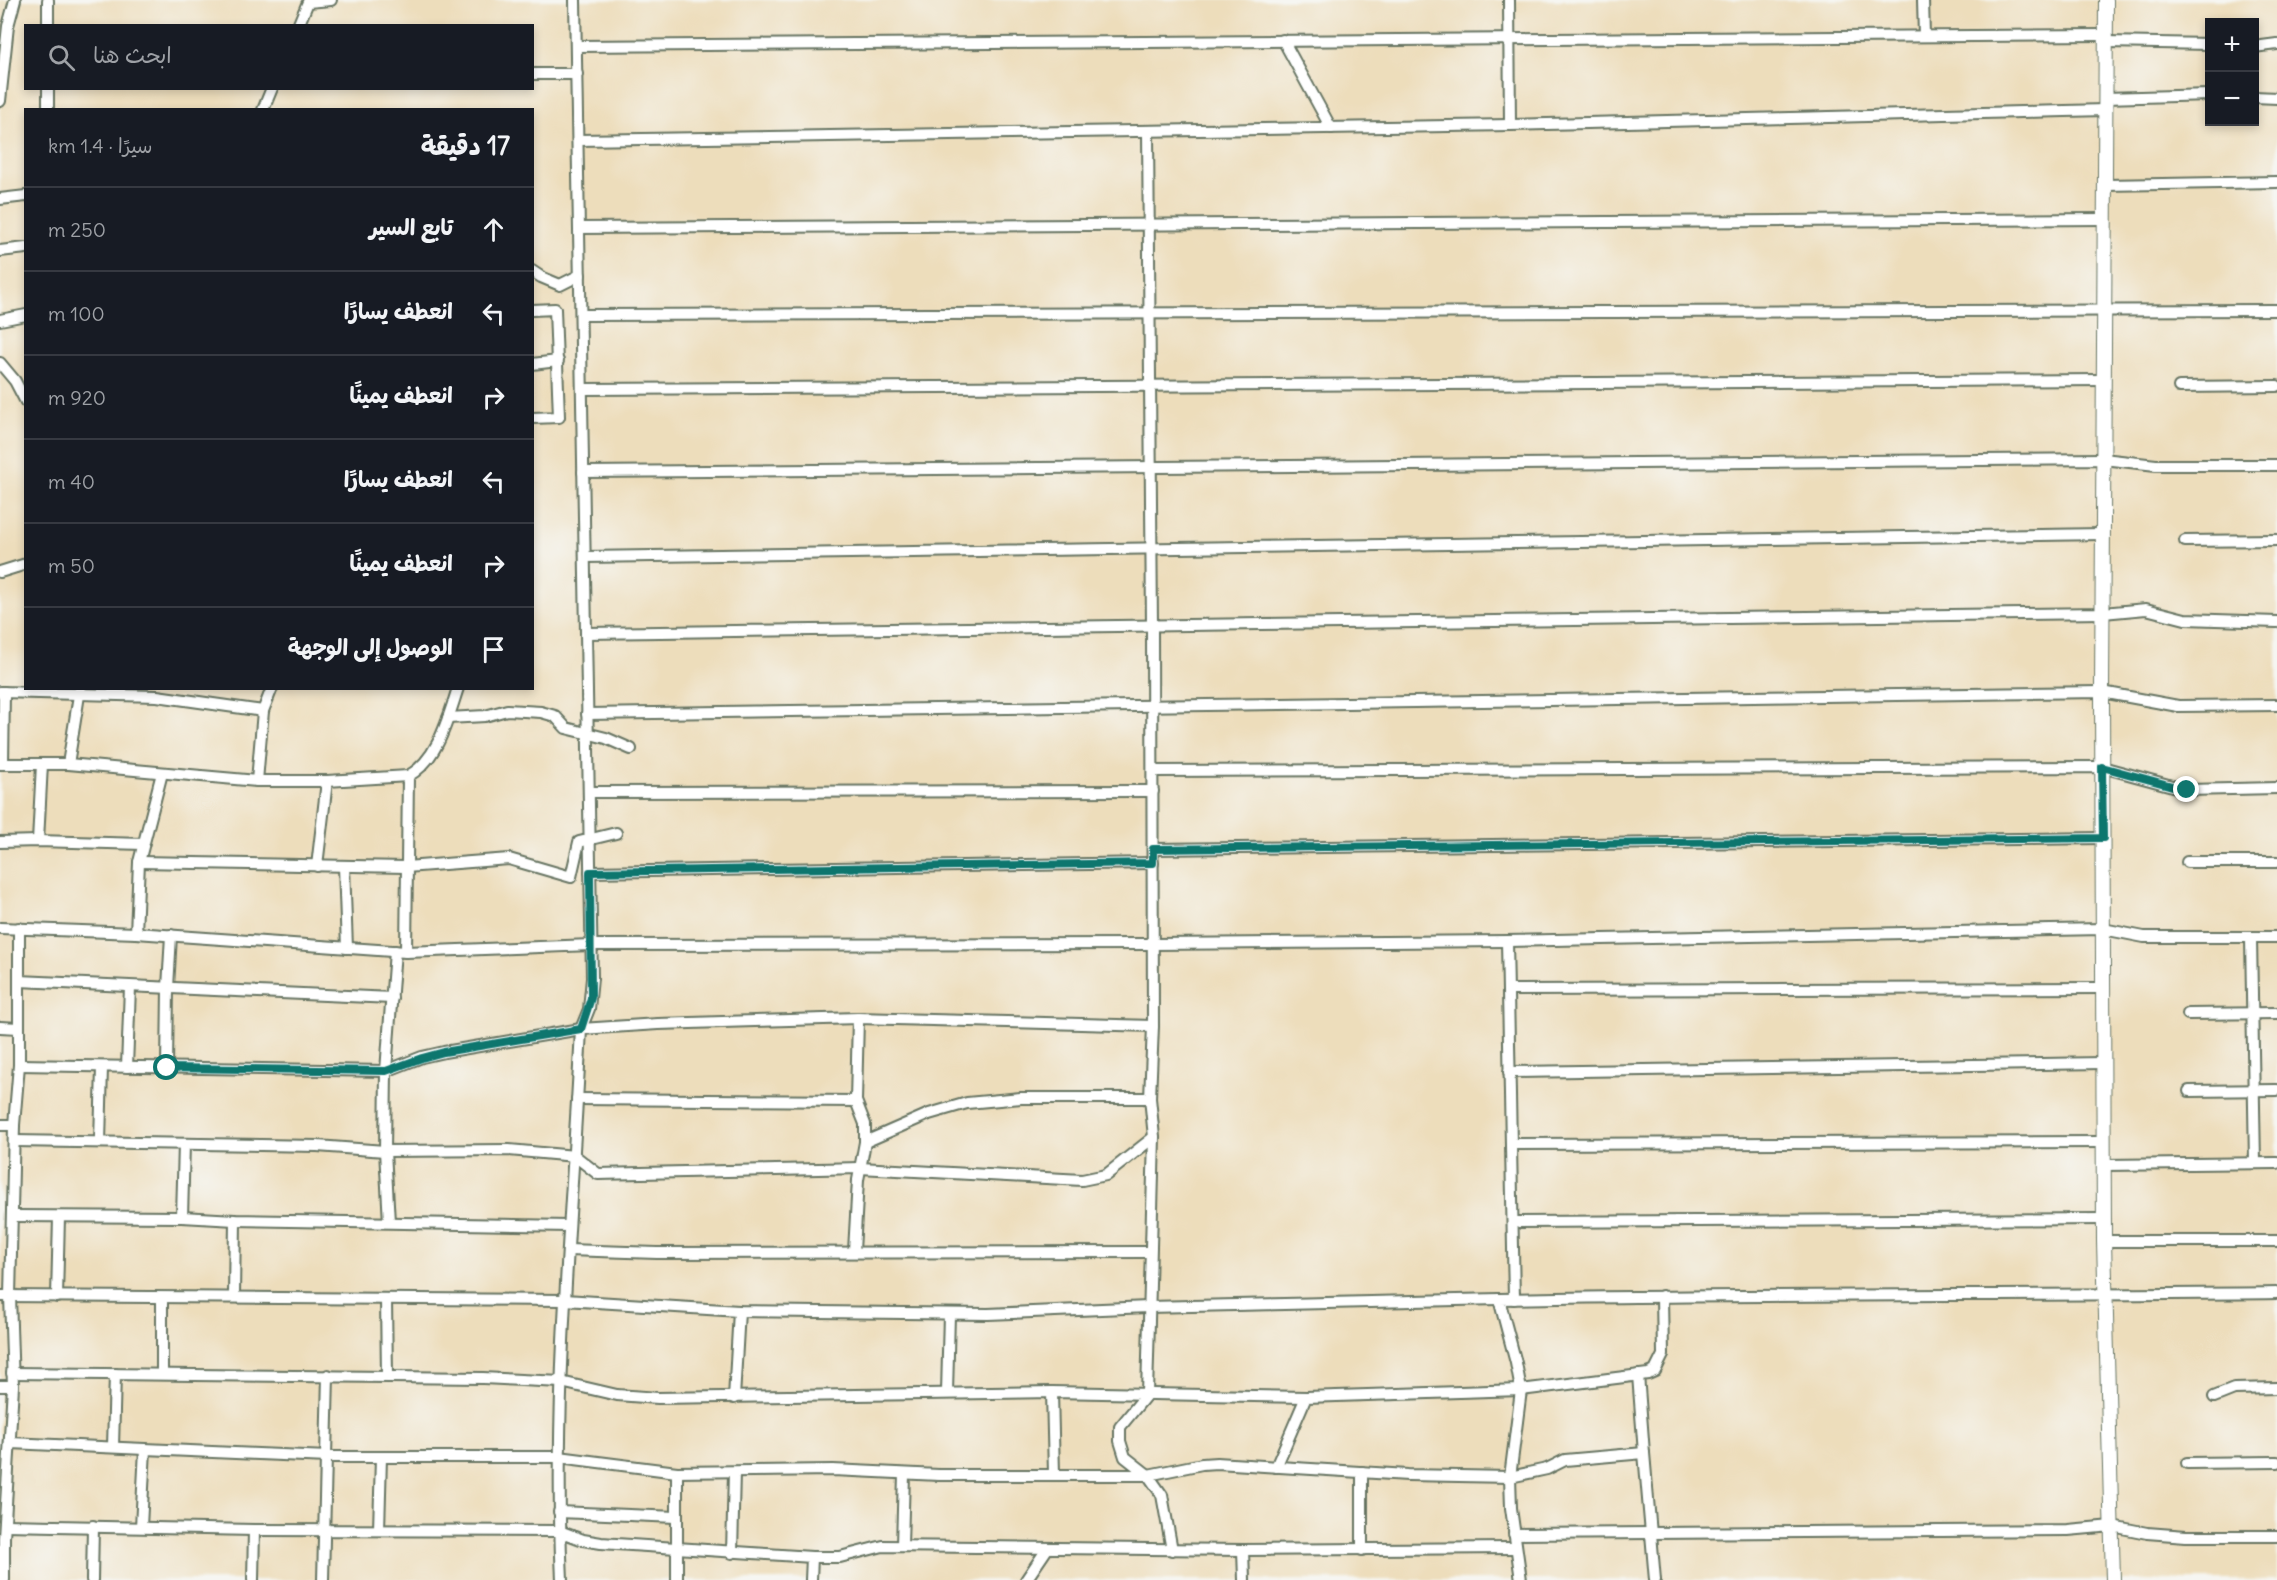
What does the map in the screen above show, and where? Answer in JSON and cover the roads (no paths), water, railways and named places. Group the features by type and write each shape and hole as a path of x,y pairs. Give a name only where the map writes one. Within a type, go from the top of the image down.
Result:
{"street":[{"path":"0,101 8,26 15,0"},
{"path":"48,0 48,24"},
{"path":"299,24 308,2 331,0"},
{"path":"562,1580 559,1457 568,1226 581,1029 591,998 576,0"},
{"path":"1509,0 1510,125"},
{"path":"1923,0 1924,36"},
{"path":"2106,0 2102,692 2103,1063 2105,1295 2113,1580"},
{"path":"576,46 1924,36 2106,38 2205,44"},
{"path":"1284,40 1331,128"},
{"path":"2259,46 2277,44"},
{"path":"534,74 577,75"},
{"path":"48,90 48,108"},
{"path":"264,108 271,90"},
{"path":"578,140 1510,125 2105,104 2205,95"},
{"path":"2259,97 2277,98"},
{"path":"1148,131 1153,849 1153,1026 1150,1098 1154,1137 1149,1252 1147,1394 1120,1427 1120,1441 1125,1457 1148,1475 1162,1495 1172,1550"},
{"path":"2105,184 2277,182"},
{"path":"0,199 24,196"},
{"path":"579,228 2105,219"},
{"path":"0,251 24,248"},
{"path":"534,272 560,285 580,275"},
{"path":"534,310 555,309 559,417 534,418"},
{"path":"581,315 2277,310"},
{"path":"0,320 24,315"},
{"path":"534,363 558,361"},
{"path":"0,363 20,380 24,395"},
{"path":"582,389 2104,380"},
{"path":"2179,387 2277,386"},
{"path":"583,472 2103,459 2156,465 2277,465"},
{"path":"585,557 2103,534"},
{"path":"2185,541 2277,540"},
{"path":"0,572 24,565"},
{"path":"586,633 2103,613 2146,609 2185,620 2277,622"},
{"path":"257,781 263,711 271,690"},
{"path":"263,711 157,696 80,691 2,692 1,764 68,764 257,781 327,781 408,776 428,761 448,718 457,690"},
{"path":"68,764 80,691"},
{"path":"587,714 2102,692 2178,706 2277,705"},
{"path":"448,718 485,716 507,710 541,712 555,716 566,728 606,738 631,749"},
{"path":"38,841 42,764"},
{"path":"1152,771 2102,767 2187,790 2277,788"},
{"path":"136,933 139,862 162,773"},
{"path":"406,952 408,776"},
{"path":"317,866 327,781"},
{"path":"589,792 1152,791"},
{"path":"139,862 406,867 508,859 571,877 579,842 616,833"},
{"path":"1153,849 2103,838"},
{"path":"0,848 0,842 143,844"},
{"path":"2187,862 2277,862"},
{"path":"590,872 1153,863"},
{"path":"344,866 347,948"},
{"path":"0,928 171,935 406,952 591,945 1507,941 2103,929 2144,937 2277,937"},
{"path":"4,1580 2,1538 5,1525 4,1461 10,1443 13,1386 5,1296 13,1216 14,1125 19,1065 19,928"},
{"path":"167,1068 171,935"},
{"path":"2251,938 2255,1163"},
{"path":"1507,941 1514,1299"},
{"path":"389,1222 385,1151 386,1071 394,951"},
{"path":"19,981 392,998"},
{"path":"127,1067 130,987"},
{"path":"1508,990 2103,988"},
{"path":"2188,1014 2277,1013"},
{"path":"19,1065 386,1071 444,1052 581,1029 658,1024 858,1018 1153,1026"},
{"path":"854,1251 860,1168 865,1142 865,1124 856,1101 858,1018"},
{"path":"0,1027 19,1028"},
{"path":"1509,1072 2103,1063"},
{"path":"100,1142 102,1067"},
{"path":"2189,1091 2277,1090"},
{"path":"865,1142 929,1114 968,1102 1031,1098 1150,1098"},
{"path":"577,1099 856,1101"},
{"path":"0,1125 14,1125"},
{"path":"14,1141 341,1147 385,1151 509,1150 574,1156 598,1174 860,1168 1049,1180 1094,1179 1106,1175 1154,1137"},
{"path":"1511,1144 2104,1142"},
{"path":"182,1217 184,1144"},
{"path":"2104,1165 2277,1163"},
{"path":"13,1216 182,1217 568,1226"},
{"path":"57,1297 59,1217"},
{"path":"234,1297 235,1220"},
{"path":"1513,1222 2104,1220"},
{"path":"2104,1241 2277,1241"},
{"path":"568,1250 657,1253 1149,1252"},
{"path":"5,1296 565,1300 739,1311 949,1314 1148,1307 1662,1296 2277,1293"},
{"path":"12,1373 328,1375 561,1382 617,1395 658,1398 1052,1392 1306,1397 1521,1390 1655,1371 1663,1355 1662,1296"},
{"path":"162,1298 162,1374"},
{"path":"386,1299 387,1376"},
{"path":"1499,1299 1521,1390 1510,1477 1515,1548 1521,1580"},
{"path":"734,1398 739,1311"},
{"path":"946,1393 949,1314"},
{"path":"113,1447 115,1374"},
{"path":"323,1580 328,1456 328,1375"},
{"path":"1638,1375 1655,1580"},
{"path":"0,1386 13,1386"},
{"path":"2214,1397 2234,1389 2277,1388"},
{"path":"1052,1392 1054,1474"},
{"path":"1276,1467 1306,1397"},
{"path":"10,1443 328,1456 559,1457 677,1472 833,1470 904,1474 1148,1475 1202,1464 1510,1477 1537,1472 1573,1459 1644,1453"},
{"path":"141,1527 145,1449"},
{"path":"379,1530 381,1456"},
{"path":"2187,1463 2277,1462"},
{"path":"677,1472 677,1580"},
{"path":"732,1553 734,1472"},
{"path":"1362,1472 1362,1550"},
{"path":"902,1546 904,1474"},
{"path":"560,1512 676,1517"},
{"path":"5,1525 254,1530 560,1531 583,1540 601,1543 812,1557 840,1557 875,1547 902,1546 1047,1550 1515,1548"},
{"path":"92,1580 93,1526"},
{"path":"1514,1534 2068,1530 2112,1526 2147,1533 2186,1536 2277,1536"},
{"path":"253,1580 254,1530"},
{"path":"1026,1580 1047,1550"},
{"path":"1243,1550 1244,1580"},
{"path":"811,1580 812,1557"}]}
